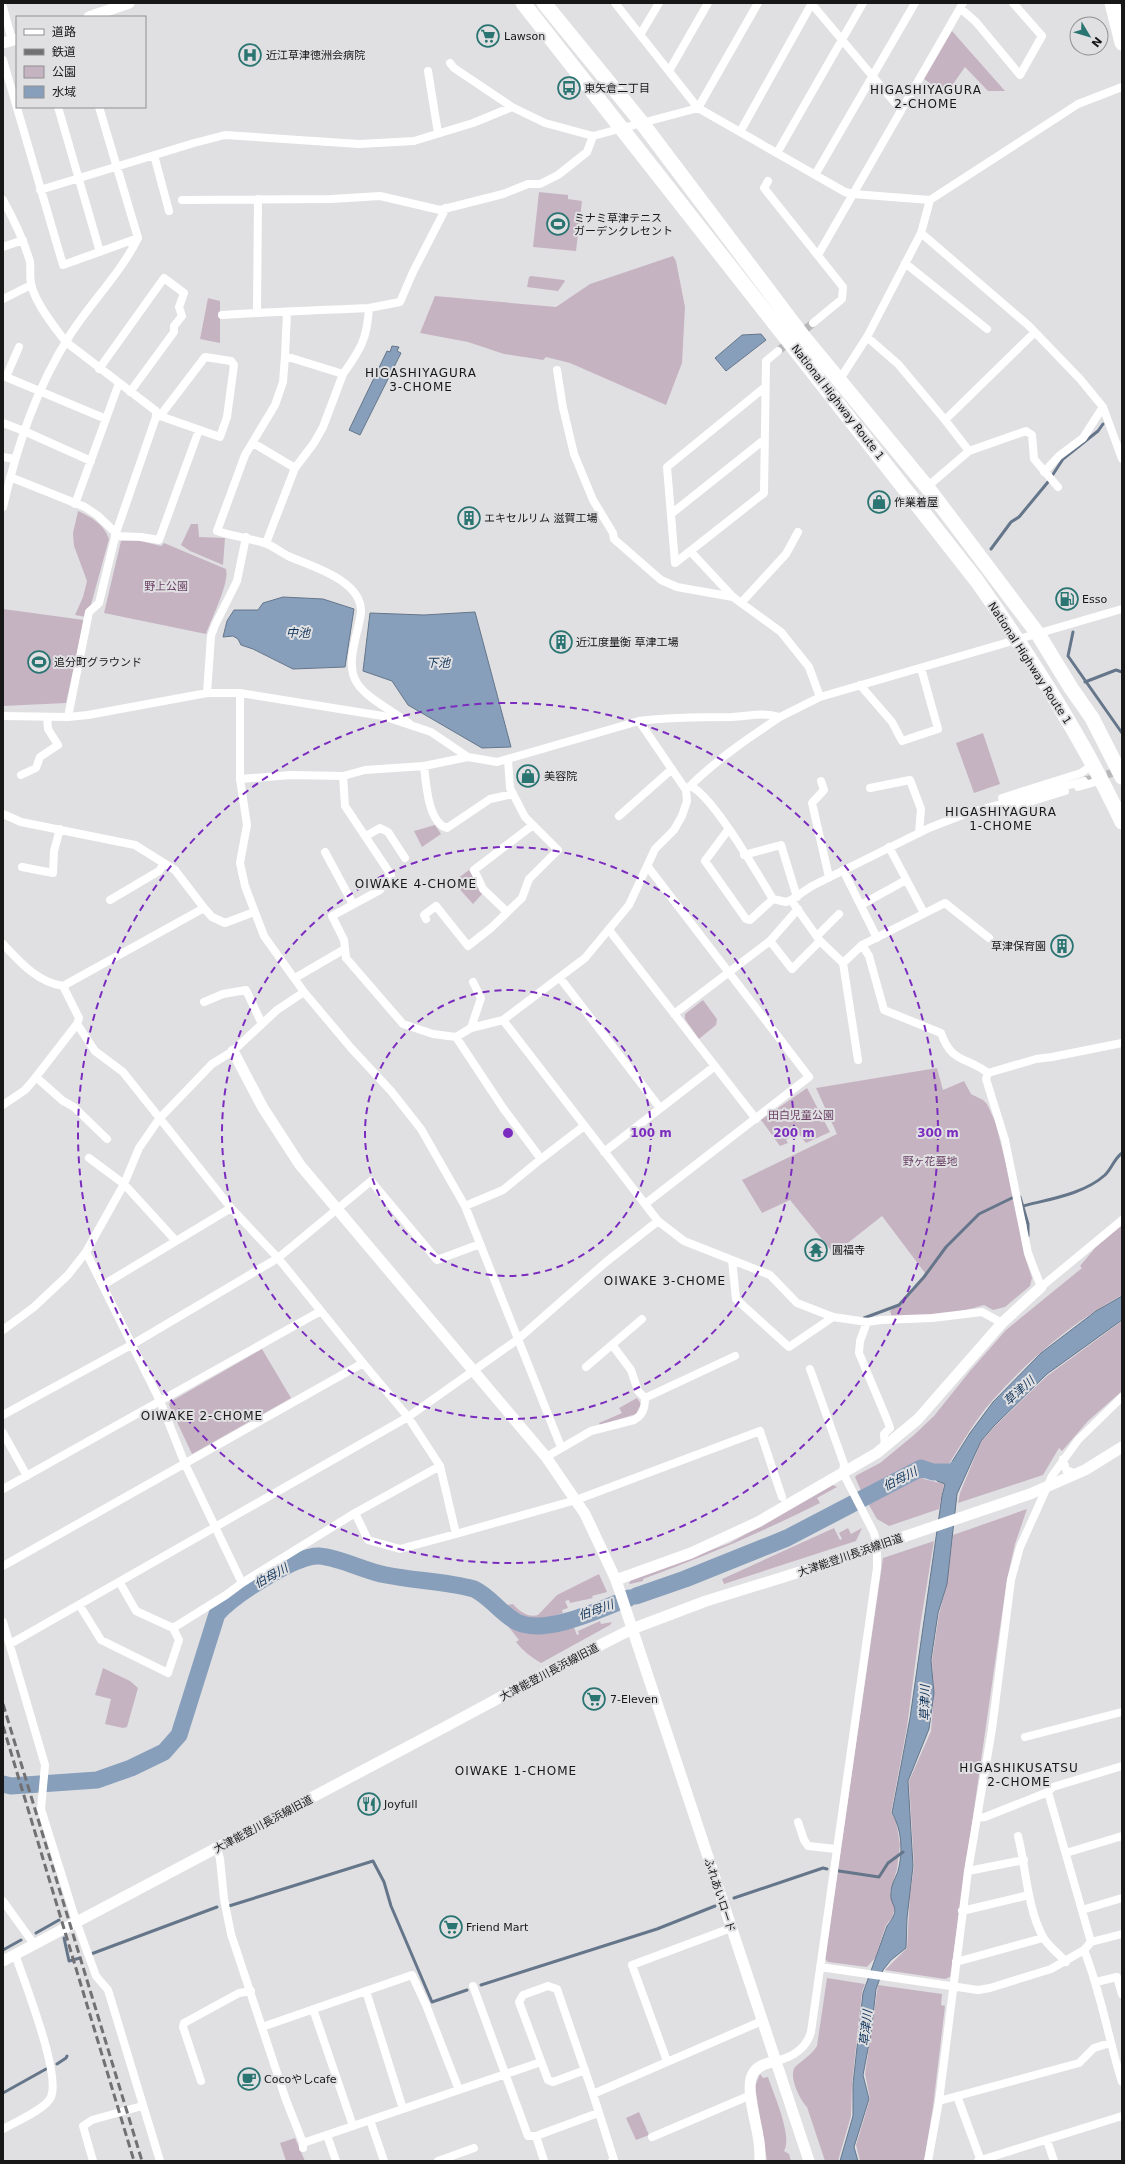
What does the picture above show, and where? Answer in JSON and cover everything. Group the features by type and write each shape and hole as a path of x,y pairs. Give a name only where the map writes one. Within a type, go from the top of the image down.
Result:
{"highway":[{"name":"National Highway Route 1","path":"523,3 977,581 1018,640 1094,764 1122,822"},
{"name":"National Highway Route 1","path":"544,3 642,123 802,334 927,487 1038,634 1070,688 1092,718 1122,777"},
{"path":"1112,3 1122,43"}],"street":[{"path":"92,16 129,3"},
{"path":"615,3 698,108 845,192 853,194 930,200 1078,104 1122,87"},
{"path":"640,35 659,3"},
{"path":"669,71 708,3"},
{"path":"450,63 454,68 512,107 545,123 593,136 698,108 758,3"},
{"path":"740,132 811,3 901,110"},
{"path":"777,153 863,3"},
{"path":"815,175 915,3"},
{"path":"818,255 961,6 1020,75 1042,36 1013,3"},
{"path":"3,7 11,40"},
{"path":"3,60 16,106"},
{"path":"428,71 438,133"},
{"path":"40,190 225,135 359,144 414,141 473,123 512,107"},
{"path":"17,108 63,265 138,238"},
{"path":"58,108 100,252"},
{"path":"3,507 14,459 39,392 66,342 126,260 138,238 99,108"},
{"path":"182,200 331,199 380,196 406,201 428,209 440,210 503,194 528,184 540,184 558,175 586,152 593,136"},
{"path":"154,155 170,211"},
{"path":"768,181 764,188 843,287 842,299 813,322"},
{"path":"257,312 258,199"},
{"path":"3,200 23,240 30,264 31,284 41,305 66,342 156,411 158,417"},
{"path":"840,379 867,337 906,263 921,233 930,200"},
{"path":"222,315 257,312 369,308 400,302 413,272 446,208"},
{"path":"921,233 1000,300 1080,379 1103,407 1122,459"},
{"path":"3,247 23,240"},
{"path":"906,263 987,329"},
{"path":"99,368 164,278 184,293 179,307 182,316 174,326 174,332 130,392"},
{"path":"3,299 31,284"},
{"path":"266,543 295,468 314,443 343,374 360,350 367,332 369,308"},
{"path":"287,312 282,382 275,406 245,455 217,531 266,543 286,555 328,573 351,588 359,598 361,610 352,664 354,677 361,689 410,724"},
{"path":"945,420 1034,333"},
{"path":"867,337 898,364 970,451"},
{"path":"19,347 6,377 106,419"},
{"path":"765,388 667,467 676,563 692,552 764,493 766,361 778,351"},
{"path":"285,356 343,374"},
{"path":"68,717 89,612 99,604 116,535 158,417 205,357 231,361 234,365 227,417 220,437 158,417"},
{"path":"557,370 563,408 574,454 593,500 613,533 614,539 661,580 684,588 733,597"},
{"path":"75,504 119,383"},
{"path":"1044,472 1059,456 1083,438 1103,407"},
{"path":"3,423 24,430 91,461"},
{"path":"10,477 75,504 97,515 116,535 158,540 199,430"},
{"path":"927,487 970,451 1026,431 1032,436 1034,459 1058,487"},
{"path":"671,514 764,440"},
{"path":"253,443 295,468"},
{"path":"3,457 14,459"},
{"path":"741,603 786,554 798,532"},
{"path":"207,693 212,636 215,625 237,581 246,537"},
{"path":"692,552 733,597 780,632 809,667 820,697"},
{"path":"343,776 345,806 391,875 380,890 332,916 344,940 346,958 403,1024 433,1034 456,1037 471,1028 503,1020 585,958 629,906 656,849 674,830 682,816 687,801 688,788 709,768 744,740 780,717 820,697 1122,609"},
{"path":"860,685 892,722 902,741 938,729 921,668"},
{"path":"3,716 68,717 207,693 240,693 383,716 431,732 468,757 492,762 508,760 639,721 662,718 734,716 766,713 780,717"},
{"path":"240,693 240,779 246,825 240,863 245,886 264,936 304,992 351,1048 391,1091 421,1129 465,1206 517,1340 561,1447"},
{"path":"21,775 36,768 40,758 58,745 48,729 47,717"},
{"path":"639,721 672,769 688,788 702,793 773,899 786,902 794,899 812,886 889,847 964,814 1084,781"},
{"path":"240,779 291,775 343,776 365,770 424,766 468,757"},
{"path":"426,920 424,915 436,906 468,946 491,928 506,911 522,898 530,879 558,850 524,817 510,788 508,760"},
{"path":"1094,764 1081,773 1002,798 1003,803 1006,809 1102,780"},
{"path":"424,766 431,812 442,827 447,828 490,799 513,794"},
{"path":"619,816 672,769"},
{"path":"870,788 910,780 922,808 919,833"},
{"path":"821,781 824,790 812,803 829,877"},
{"path":"3,814 21,822 134,845 175,870 212,917 225,923 254,912"},
{"path":"506,911 483,889 474,870 533,825"},
{"path":"366,836 380,828 388,832 405,858"},
{"path":"22,867 53,873 54,851 60,829"},
{"path":"728,830 705,861 746,919 750,920 773,899"},
{"path":"744,855 781,845 794,899 798,909 818,939 843,963 858,1060"},
{"path":"889,847 924,913"},
{"path":"325,852 353,904"},
{"path":"110,900 159,871 164,863"},
{"path":"645,1204 809,1077 648,867"},
{"path":"843,870 877,938"},
{"path":"861,905 906,880"},
{"path":"843,963 862,945 945,903 989,938"},
{"path":"3,944 34,974 51,984 63,986 204,908"},
{"path":"674,1014 770,941 798,909"},
{"path":"770,941 792,969 839,914"},
{"path":"609,930 756,1119"},
{"path":"862,945 869,956 884,1010 940,1034 946,1048 955,1056 988,1073 1036,1059 1052,1058 1122,1043"},
{"path":"295,978 344,950"},
{"path":"560,978 660,1108"},
{"path":"471,1028 481,998 473,982"},
{"path":"3,1105 25,1090 77,1024 79,1018 63,986"},
{"path":"204,1002 223,994 246,990 262,1024"},
{"path":"3,1330 34,1306 68,1275 86,1252 124,1184 139,1148 159,1119 212,1064 233,1051 262,1024 304,992"},
{"path":"503,1020 658,1221 664,1228 684,1241 770,1275 797,1303 833,1317 858,1322 867,1322 932,1318 982,1312 1002,1323"},
{"path":"77,1024 95,1051 123,1072 231,1208 278,1258 319,1312 408,1417 440,1466 456,1534"},
{"path":"456,1037 503,1108 541,1159"},
{"name":"ふれあいロード","path":"233,1051 280,1137 300,1165 546,1457 576,1500 594,1531 617,1583 809,2161"},
{"path":"604,1152 715,1066"},
{"path":"988,1073 986,1079 1005,1140 1028,1253 1041,1287"},
{"path":"36,1077 63,1102 74,1107 107,1139"},
{"path":"465,1206 502,1190 584,1126"},
{"path":"89,1158 124,1184 176,1241"},
{"path":"3,1415 133,1344 278,1258 371,1181 437,1260 480,1244"},
{"path":"103,1285 231,1208"},
{"path":"617,1583 743,1529 843,1473 885,1447 918,1419 1002,1323 1041,1287 1122,1220"},
{"path":"10,1644 80,1606 408,1417 517,1340 606,1262 658,1221"},
{"path":"86,1252 160,1401 185,1464 242,1583"},
{"path":"732,1260 736,1299 789,1347 833,1317"},
{"path":"3,1489 319,1312"},
{"path":"586,1367 613,1346 642,1319"},
{"path":"867,1322 860,1341 859,1353 890,1428 884,1434 885,1447"},
{"path":"546,1457 561,1447 592,1431 640,1417 645,1406 645,1398 638,1391 631,1370 613,1346"},
{"path":"645,1398 735,1356"},
{"path":"3,1566 363,1363"},
{"path":"760,2161 759,2138 751,2095 750,2079 754,2072 765,2064 794,2054 808,2042 877,1568 877,1545 869,1524 843,1473 844,1464 810,1368"},
{"path":"928,2161 939,2101 948,1985 956,1962 968,1871 992,1729 1011,1580 1020,1547 1045,1488 1063,1459 1091,1425 1122,1397"},
{"path":"355,1512 368,1540 400,1549 576,1500 760,1431 782,1497"},
{"path":"3,1433 27,1476"},
{"name":"大津能登川長浜線旧道","path":"3,1961 547,1672 632,1629 706,1601 806,1570 1030,1494 1076,1474 1122,1447"},
{"path":"1063,1459 1066,1470 1076,1474"},
{"path":"173,1628 355,1512 440,1466"},
{"path":"80,1606 101,1640 168,1673 179,1640 173,1628 136,1611 120,1583"},
{"path":"3,1622 43,1759 44,1772 41,1794 41,1809 76,1921 96,1976 108,1990 142,2106 160,2161"},
{"path":"1026,1737 1122,1712"},
{"path":"977,1818 985,1817 1048,1792 1053,1787 1122,1766"},
{"path":"1048,1792 1091,1942"},
{"path":"798,1822 804,1840 808,1846 836,1849"},
{"path":"1018,1836 1030,1895 1043,1938 1066,1962"},
{"path":"1066,1853 1122,1836"},
{"path":"217,1848 231,1934 286,2100 303,2145 370,2120 541,2062"},
{"path":"968,1871 1024,1860"},
{"path":"962,1911 1030,1895"},
{"path":"1082,1910 1122,1898"},
{"path":"3,1901 34,1944"},
{"path":"666,2062 632,1965 731,1928"},
{"path":"820,1967 978,1990 990,1988 1051,1969 1066,1962 1084,1950 1091,1942 1122,1934"},
{"path":"956,1962 1043,1938"},
{"path":"1084,1950 1096,1982 1110,2043 1122,2082"},
{"path":"3,2129 45,2105 52,2097 50,2061 15,1954"},
{"path":"262,2027 412,1975 414,1976 459,2090"},
{"path":"1096,1982 1117,1977 1122,1994"},
{"path":"473,1986 528,2136 536,2136 598,2113"},
{"path":"586,2070 553,2082 548,2080 519,2002 523,1995 548,1986 557,1989 586,2070 598,2113 614,2160 612,2161"},
{"path":"201,2081 183,2027 184,2023 239,1994 251,1991"},
{"path":"366,1991 403,2109"},
{"path":"312,2009 353,2126"},
{"path":"593,2094 762,2022"},
{"path":"939,2101 1079,2063 1094,2048 1110,2043"},
{"path":"652,2137 751,2095"},
{"path":"957,2096 980,2161 1122,2116"},
{"path":"93,2161 83,2126 92,2120 142,2106"},
{"path":"370,2120 384,2161"},
{"path":"327,2135 336,2161"},
{"path":"536,2136 544,2161"},
{"path":"1046,2140 1054,2161"},
{"path":"438,2161 474,2148"}],"green space":[{"path":"952,31 1005,91 988,91 965,67 946,94 924,79"},
{"name":"ミナミ草津テニス ガーデンクレセント","path":"539,192 568,195 568,199 582,201 576,251 533,247"},
{"path":"673,256 676,261 685,307 682,363 666,405 570,363 546,357 543,360 504,354 468,342 420,333 435,296 556,307 590,284"},
{"path":"531,276 565,281 558,291 527,287 529,277"},
{"path":"208,298 220,301 220,343 200,339"},
{"path":"78,511 100,525 104,529 109,539 89,612 86,617 75,615 83,597 87,581 74,546 73,533"},
{"path":"191,524 198,524 199,537 225,538 223,565 190,551 181,545"},
{"name":"野上公園","path":"137,540 161,546 164,543 226,569 223,592 206,634 104,613 121,541"},
{"name":"追分町グラウンド","path":"3,609 84,620 66,703 3,706"},
{"path":"983,733 1000,784 974,793 956,743"},
{"path":"435,825 441,834 422,847 414,831"},
{"path":"469,870 483,893 473,904 453,882"},
{"path":"703,1000 717,1019 716,1025 699,1039 685,1019 685,1014"},
{"name":"野ヶ花墓地","path":"937,1068 943,1090 964,1081 971,1094 983,1100 987,1104 995,1121 1013,1191 1024,1254 1032,1278 1030,1286 1005,1307 993,1310 984,1305 950,1313 892,1317 890,1311 911,1294 925,1273 882,1216 834,1254 790,1200 762,1213 742,1180 837,1134 816,1088"},
{"name":"田白児童公園","path":"807,1088 830,1132 806,1143 798,1133 786,1140 788,1143 780,1146 761,1120"},
{"path":"1122,1225 1122,1295 1086,1317 1052,1342 1006,1385 980,1416 949,1464 933,1469 921,1463 862,1493 855,1477 880,1463 914,1435 934,1416 970,1371 1006,1330 1082,1268 1080,1266 1095,1248"},
{"path":"1122,1321 1122,1391 1088,1421 1062,1451 1059,1448 1043,1475 958,1503 960,1493 981,1442 995,1426 1047,1376"},
{"path":"262,1349 291,1398 192,1454 169,1405 170,1402"},
{"path":"637,1398 641,1404 636,1414 600,1425 599,1423 622,1413 619,1408"},
{"path":"921,1474 924,1479 944,1484 939,1509 889,1526 877,1519 865,1498 886,1493 911,1476"},
{"path":"833,1485 837,1487 817,1498 820,1503 798,1514 711,1553 643,1579 643,1581 629,1583 631,1580 730,1543"},
{"path":"1027,1509 1015,1544 1007,1579 950,1977 945,1979 885,1970 907,1948 910,1895 914,1867 909,1781 931,1731 934,1693 932,1660 939,1614 947,1584 953,1535"},
{"path":"834,1528 840,1540 842,1539 839,1533 848,1528 851,1534 862,1528 856,1541 724,1584 722,1579"},
{"path":"934,1541 920,1627 907,1727 891,1813 896,1821 900,1845 897,1869 890,1892 895,1907 892,1918 886,1925 875,1958 867,1967 828,1962 825,1959 883,1558"},
{"path":"599,1574 607,1592 592,1596 593,1598 570,1603 569,1600 565,1601 568,1608 562,1610 563,1613 546,1618 534,1619 521,1615 507,1605 513,1604 527,1615 538,1615 557,1595"},
{"path":"600,1621 601,1624 612,1622 610,1625 541,1663 527,1654 516,1642 519,1640 507,1625 524,1632 540,1633 573,1625 577,1635 579,1634 578,1631"},
{"path":"103,1668 130,1681 138,1688 127,1727 123,1728 105,1724 111,1699 95,1695"},
{"path":"827,1978 865,1984 862,1992 852,2084 851,2116 838,2161 825,2161 807,2107 798,2093 793,2075 796,2066 817,2046"},
{"path":"878,1985 942,1994 941,2005 945,2006 933,2107 924,2161 860,2161 856,2145 870,2099 865,2074"},
{"path":"760,2074 763,2078 768,2077 778,2103 786,2135 784,2151 789,2154 791,2161 767,2161 755,2086"},
{"path":"639,2112 649,2135 636,2140 626,2118"},
{"path":"295,2138 305,2161 286,2161 280,2143"}],"water":[{"path":"761,334 766,340 726,371 715,358 742,335"},
{"path":"392,346 399,347 397,351 401,353 360,435 349,430 387,351 390,352"},
{"name":"中池","path":"283,597 323,599 354,609 345,667 293,669 253,649 241,645 238,639 233,636 223,637 227,621 234,610 258,610 263,603"},
{"name":"下池","path":"475,612 511,747 482,748 408,705 392,681 363,671 370,613 424,615"},
{"name":"草津川","path":"1122,1296 1122,1320 1047,1374 994,1426 981,1441 957,1494 947,1584 938,1613 931,1660 934,1693 929,1729 908,1781 913,1866 907,1918 906,1948 891,1960 883,1970 876,1989 871,2033 863,2075 869,2099 854,2147 858,2161 840,2161 853,2116 853,2084 863,1993 887,1926 892,1919 895,1910 891,1897 891,1889 900,1864 901,1841 898,1827 892,1813 910,1718 945,1484 937,1481 933,1472 950,1465 970,1433 993,1402 1041,1353 1096,1311"}],"waterway":[{"path":"991,549 1011,522 1019,517 1048,482 1063,459 1098,431 1103,424"},
{"path":"1073,632 1068,656 1122,733"},
{"path":"1085,682 1116,670 1122,672"},
{"path":"1023,1206 1066,1195 1097,1182 1105,1175 1122,1153"},
{"path":"864,1318 899,1305 924,1277 946,1247 979,1214 1016,1196"},
{"path":"1020,1197 1028,1224 1028,1236"},
{"name":"伯母川","path":"636,1596 685,1579 787,1538 921,1468 933,1472 954,1472 956,1469"},
{"name":"伯母川","path":"3,1784 11,1786 97,1780 131,1768 164,1752 179,1735 217,1614 250,1587 280,1569 308,1557 328,1557 369,1571 386,1575 452,1584 474,1589 486,1596 511,1619 529,1625 542,1626 573,1619 629,1598"},
{"path":"839,1871 879,1877 888,1863 903,1852"},
{"path":"229,1906 373,1861 384,1882 391,1906 432,2002 467,1990"},
{"path":"734,1898 823,1868 827,1869"},
{"path":"481,1985 657,1929 715,1906"},
{"path":"91,1954 217,1907"},
{"path":"36,1933 59,1920"},
{"path":"64,1938 69,1961 80,1958"},
{"path":"3,1950 21,1940"},
{"path":"57,2064 67,2056"},
{"path":"3,2093 46,2069"}],"tunnel":[{"path":"778,351 813,323"},
{"path":"1084,781 1122,770"}],"railway":[{"path":"3,1704 142,2161"},
{"path":"3,1726 134,2161"}],"place":[{"name":"Lawson","path":"488,36"},
{"name":"近江草津徳洲会病院","path":"250,55"},
{"name":"東矢倉二丁目","path":"569,88"},
{"name":"ミナミ草津テニス ガーデンクレセント","path":"558,224"},
{"name":"作業着屋","path":"879,502"},
{"name":"エキセルリム 滋賀工場","path":"469,518"},
{"name":"Esso","path":"1067,599"},
{"name":"近江度量衡 草津工場","path":"561,642"},
{"name":"追分町グラウンド","path":"39,662"},
{"name":"美容院","path":"528,776"},
{"name":"草津保育園","path":"1062,946"},
{"name":"圓福寺","path":"816,1250"},
{"name":"7-Eleven","path":"594,1699"},
{"name":"Joyfull","path":"369,1804"},
{"name":"Friend Mart","path":"451,1927"},
{"name":"Cocoやしcafe","path":"249,2079"}],"district":[{"name":"HIGASHIYAGURA 2-CHOME","path":"926,97"},
{"name":"HIGASHIYAGURA 3-CHOME","path":"421,380"},
{"name":"HIGASHIYAGURA 1-CHOME","path":"1001,819"},
{"name":"OIWAKE 4-CHOME","path":"416,884"},
{"name":"OIWAKE 3-CHOME","path":"665,1281"},
{"name":"OIWAKE 2-CHOME","path":"202,1416"},
{"name":"OIWAKE 1-CHOME","path":"516,1771"},
{"name":"HIGASHIKUSATSU 2-CHOME","path":"1019,1775"}]}
